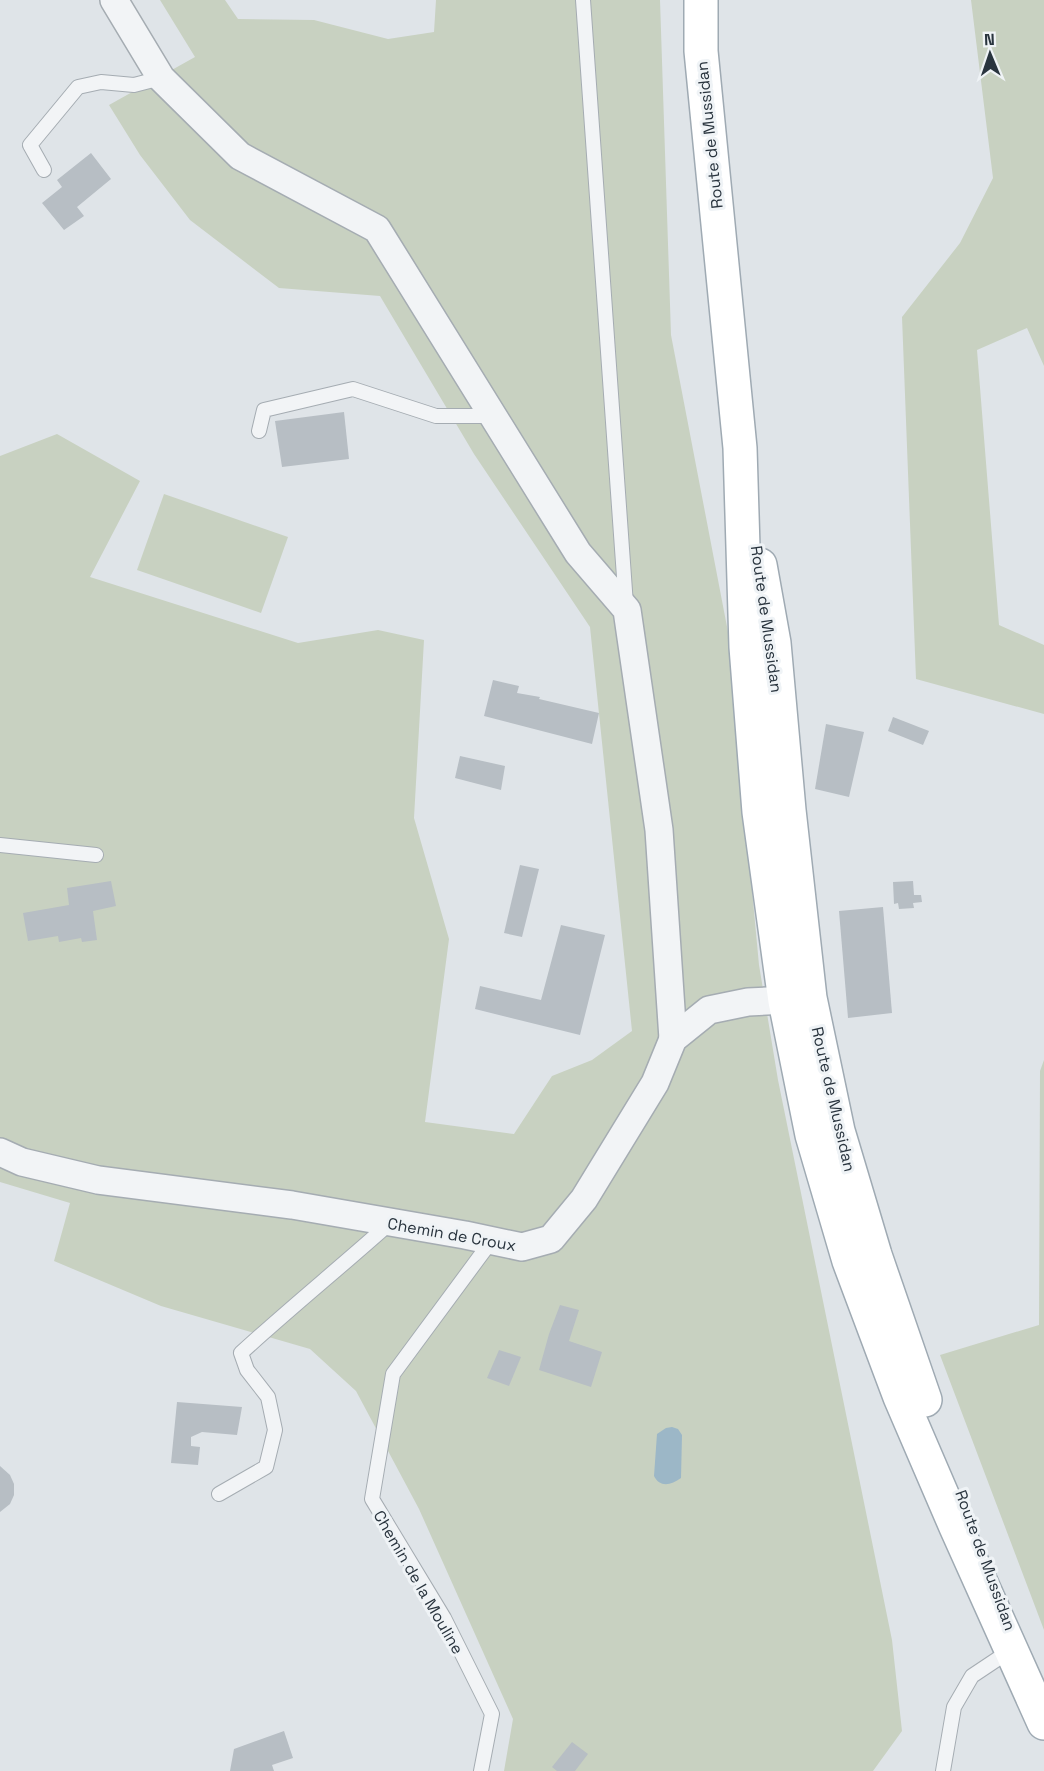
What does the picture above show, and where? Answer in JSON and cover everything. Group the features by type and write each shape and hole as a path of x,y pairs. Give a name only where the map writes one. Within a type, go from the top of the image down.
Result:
{"main road":[{"name":"Route de Mussidan","path":"701,0 701,51 740,448 774,643 789,810 798,1000 812,1136 849,1261 905,1408 1044,1723"},
{"name":"Route de Mussidan","path":"798,1000 875,1255 922,1394 973,1522 1044,1723"}],"street":[{"path":"114,0 161,78 240,156 377,229 578,553 627,610 659,830 673,1039"},
{"name":"Chemin de Croux","path":"0,1152 22,1162 98,1180 292,1205 522,1247 551,1239 584,1199 655,1083 673,1039 709,1010 748,1002 798,1000"}],"lane":[{"path":"583,0 627,610"},
{"path":"44,170 30,145 78,87 101,82 134,85 161,78"},
{"path":"259,431 264,410 353,389 436,416 493,416"},
{"path":"0,845 96,855"},
{"path":"219,1494 266,1467 275,1430 268,1397 247,1370 241,1353 391,1222"},
{"name":"Chemin de la Mouline","path":"481,1771 492,1714 444,1618 372,1499 393,1374 492,1240"},
{"path":"943,1771 954,1707 972,1676 1011,1650"}],"green space":[{"path":"160,0 225,0 238,19 314,20 388,39 434,32 436,0 660,0 671,335 728,632 759,965 778,1080 892,1640 902,1731 873,1771 504,1771 513,1719 419,1509 356,1391 310,1349 161,1306 54,1261 70,1203 0,1182 0,456 57,434 140,481 90,577 298,643 378,630 424,640 414,818 449,939 425,1122 514,1134 552,1076 592,1060 632,1031 590,627 474,454 380,296 279,288 190,220 140,155 109,105 195,57"},
{"path":"971,0 1044,0 1044,366 1027,328 977,350 999,625 1044,645 1044,714 916,679 902,317 960,243 993,178"},
{"path":"164,494 288,537 261,613 137,570"},
{"path":"1044,1060 1044,1630 940,1355 1039,1325 1040,1071"}],"water":[{"path":"672,1427 678,1429 682,1435 681,1478 670,1484 663,1484 654,1476 657,1434"}],"building":[{"path":"91,153 111,179 77,207 84,216 64,230 42,203 62,187 57,180"},
{"path":"344,412 349,459 282,467 275,421"},
{"path":"493,680 519,686 517,693 599,713 592,744 484,716"},
{"path":"893,717 929,731 923,745 888,731"},
{"path":"826,724 864,732 849,797 815,789"},
{"path":"460,756 505,766 501,790 455,778"},
{"path":"520,865 539,869 522,937 504,933"},
{"path":"111,881 116,906 93,911 97,940 82,942 81,938 59,942 58,936 28,941 23,913 69,905 67,888"},
{"path":"913,881 914,895 921,895 922,902 913,903 914,908 899,909 898,903 894,904 893,882"},
{"path":"883,907 892,1013 848,1018 839,911"},
{"path":"561,925 605,935 580,1035 475,1009 480,986 541,1000"},
{"path":"560,1305 579,1310 569,1341 602,1352 591,1387 539,1370"},
{"path":"499,1350 521,1357 509,1386 487,1378"},
{"path":"177,1402 242,1407 237,1435 202,1432 191,1437 191,1446 200,1447 198,1465 171,1463"},
{"path":"0,1466 10,1475 14,1484 14,1495 10,1504 0,1512"},
{"path":"284,1731 293,1758 272,1765 274,1771 230,1771 234,1749"},
{"path":"572,1742 588,1754 575,1771 557,1771 552,1767"}]}
